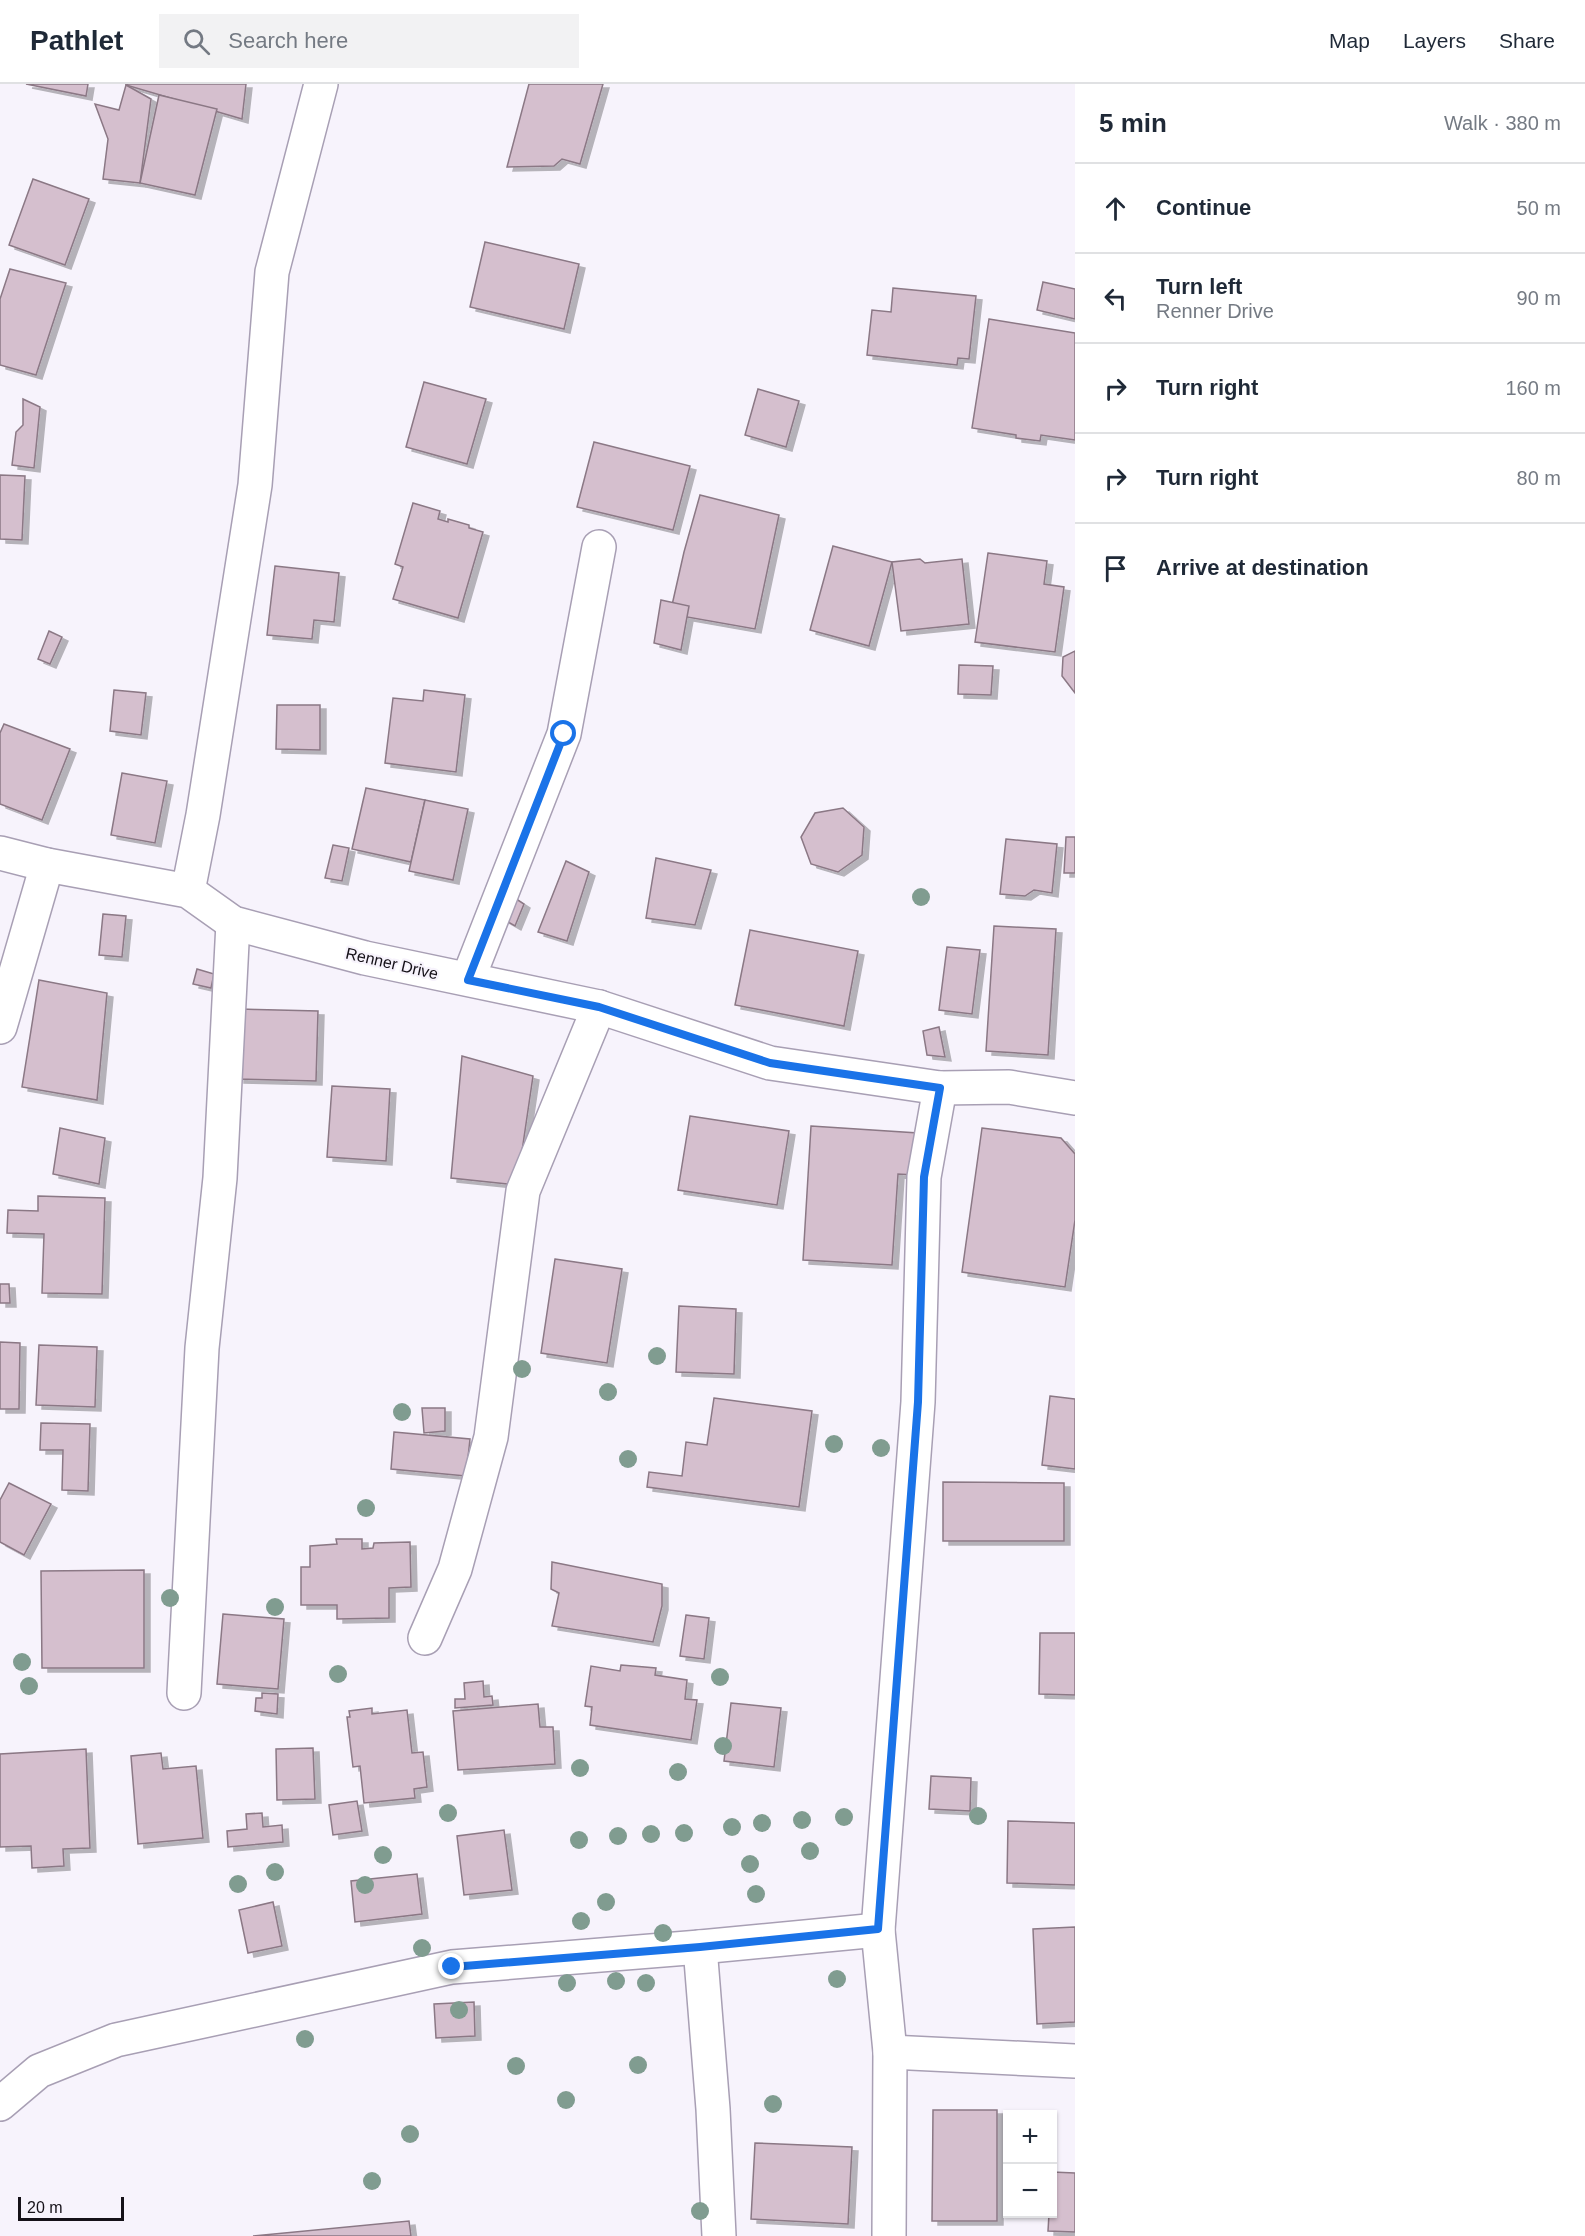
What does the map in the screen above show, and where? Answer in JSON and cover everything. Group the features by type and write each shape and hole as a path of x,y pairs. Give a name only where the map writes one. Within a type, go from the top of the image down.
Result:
{"street":[{"path":"188,891 203,816 255,485 272,272 321,84"},
{"path":"468,980 564,734 599,547"},
{"name":"Renner Drive","path":"0,853 47,865 188,891 233,923 365,958 599,1007 770,1063 940,1088 1009,1087 1075,1098"},
{"path":"0,1027 47,865"},
{"path":"184,1693 202,1348 220,1178 233,923"},
{"path":"425,1638 455,1569 491,1437 523,1191 599,1007"},
{"path":"889,2236 890,2052 878,1929 918,1402 924,1177 940,1088"},
{"path":"0,2104 39,2071 116,2040 452,1967 700,1947 878,1929"},
{"path":"700,1947 713,2109 719,2236"},
{"path":"890,2052 1075,2061"}],"building":[{"path":"26,84 88,84 86,96"},
{"path":"246,84 242,119 126,85"},
{"path":"529,84 603,84 580,164 562,159 554,166 507,167"},
{"path":"126,85 151,99 140,183 103,179 108,139 95,104 119,110"},
{"path":"159,95 217,109 195,195 140,183"},
{"path":"33,179 89,199 65,265 9,245"},
{"path":"485,242 579,264 564,329 470,307"},
{"path":"10,269 66,283 36,375 0,365 0,299"},
{"path":"1043,282 1075,289 1075,319 1037,310"},
{"path":"893,288 976,296 969,359 958,358 957,365 867,355 872,310 891,312"},
{"path":"989,319 1075,333 1075,440 1041,435 1040,441 972,428"},
{"path":"424,382 486,399 467,464 406,447"},
{"path":"758,389 799,401 786,447 745,435"},
{"path":"23,399 40,407 34,468 12,465 16,432 23,425"},
{"path":"594,442 690,466 673,530 577,507"},
{"path":"0,475 25,476 22,540 0,539"},
{"path":"700,495 779,515 755,629 670,614"},
{"path":"413,503 440,511 438,519 448,522 448,519 469,525 469,528 483,532 458,618 393,599 403,567 395,564"},
{"path":"833,546 892,562 869,646 810,630"},
{"path":"988,553 1047,561 1044,584 1064,587 1055,652 975,642"},
{"path":"920,559 925,563 962,559 969,624 901,631 892,562"},
{"path":"275,566 339,573 334,622 314,620 312,639 267,635"},
{"path":"661,600 689,606 681,650 654,643"},
{"path":"49,631 62,637 50,664 38,659"},
{"path":"1075,651 1075,693 1062,676 1063,657"},
{"path":"959,665 993,666 991,695 958,694"},
{"path":"114,690 146,693 141,735 110,731"},
{"path":"424,690 465,695 456,772 385,763 393,698 423,701"},
{"path":"277,705 320,705 320,750 276,749"},
{"path":"4,724 70,749 42,820 0,804 0,733"},
{"path":"122,773 167,781 155,843 111,835"},
{"path":"366,788 425,800 411,862 352,849"},
{"path":"425,800 468,809 453,880 409,871"},
{"path":"843,808 864,827 862,855 838,872 811,864 801,837 815,813"},
{"path":"1066,837 1075,837 1075,873 1064,873"},
{"path":"1006,839 1057,844 1052,893 1034,890 1025,896 1000,894"},
{"path":"333,845 349,848 342,881 325,878"},
{"path":"656,858 711,870 695,925 646,918"},
{"path":"566,861 589,872 567,941 538,932"},
{"path":"507,893 524,904 515,926 498,916"},
{"path":"103,914 126,916 122,957 99,955"},
{"path":"994,926 1056,929 1048,1055 986,1051"},
{"path":"750,930 858,951 844,1026 735,1005"},
{"path":"947,947 980,950 972,1014 939,1010"},
{"path":"197,969 214,974 211,988 193,984"},
{"path":"39,980 107,993 97,1100 22,1087"},
{"path":"240,1009 318,1011 316,1081 238,1079"},
{"path":"939,1027 945,1057 927,1055 923,1031"},
{"path":"462,1056 533,1076 517,1185 451,1178"},
{"path":"332,1086 390,1089 386,1161 327,1157"},
{"path":"690,1116 789,1131 777,1205 678,1190"},
{"path":"811,1126 918,1133 915,1175 898,1174 892,1265 803,1260"},
{"path":"60,1128 105,1138 99,1184 53,1174"},
{"path":"982,1128 1061,1138 1075,1154 1075,1220 1065,1287 962,1272"},
{"path":"38,1196 105,1198 102,1294 42,1293 44,1234 7,1233 8,1210 38,1211"},
{"path":"555,1259 622,1269 607,1363 541,1353"},
{"path":"0,1284 9,1284 10,1303 0,1303"},
{"path":"679,1306 736,1309 734,1374 676,1372"},
{"path":"0,1342 20,1343 19,1409 0,1409"},
{"path":"39,1345 97,1347 95,1407 36,1405"},
{"path":"1050,1396 1075,1399 1075,1469 1042,1465"},
{"path":"714,1398 812,1411 799,1507 647,1487 649,1472 682,1476 686,1442 707,1445"},
{"path":"422,1408 445,1408 445,1431 424,1433"},
{"path":"41,1423 90,1424 88,1491 62,1490 63,1450 40,1450"},
{"path":"394,1432 470,1439 466,1476 391,1469"},
{"path":"943,1482 1064,1483 1064,1541 943,1541"},
{"path":"9,1483 51,1504 24,1555 0,1542 0,1500"},
{"path":"336,1539 362,1539 362,1549 373,1548 374,1543 410,1542 411,1587 389,1588 389,1618 337,1619 337,1605 301,1605 301,1567 310,1567 310,1546 337,1544"},
{"path":"552,1562 662,1584 662,1606 653,1642 552,1626 559,1593 551,1589"},
{"path":"144,1570 144,1668 42,1668 41,1571"},
{"path":"223,1614 284,1619 278,1689 217,1684"},
{"path":"686,1615 709,1618 704,1659 680,1656"},
{"path":"1040,1633 1075,1633 1075,1695 1039,1694"},
{"path":"621,1665 656,1668 655,1675 687,1680 685,1699 697,1700 691,1740 590,1725 592,1707 585,1706 591,1666 620,1671"},
{"path":"483,1681 484,1697 492,1696 493,1705 455,1708 455,1699 465,1699 464,1683"},
{"path":"262,1693 278,1694 277,1714 255,1711 256,1698 262,1698"},
{"path":"731,1703 781,1708 774,1767 724,1761"},
{"path":"538,1704 540,1727 553,1727 555,1764 458,1770 453,1711"},
{"path":"372,1708 372,1714 407,1710 412,1753 423,1752 427,1787 414,1789 415,1798 364,1803 360,1766 353,1767 347,1717 350,1717 349,1711"},
{"path":"313,1748 315,1799 277,1800 276,1749"},
{"path":"86,1749 90,1848 63,1849 64,1866 32,1868 31,1846 0,1847 0,1754"},
{"path":"161,1753 163,1769 196,1766 203,1838 138,1844 131,1756"},
{"path":"931,1776 971,1778 970,1811 929,1809"},
{"path":"357,1801 362,1831 333,1835 329,1805"},
{"path":"262,1813 263,1827 282,1825 283,1842 228,1847 227,1831 247,1829 246,1814"},
{"path":"1008,1821 1075,1823 1075,1885 1007,1883"},
{"path":"504,1830 512,1890 464,1895 457,1836"},
{"path":"417,1874 422,1914 355,1922 351,1881"},
{"path":"273,1902 282,1946 248,1953 239,1910"},
{"path":"1075,1927 1075,2022 1037,2024 1033,1929"},
{"path":"474,2002 475,2036 436,2038 434,2004"},
{"path":"933,2110 997,2110 997,2221 932,2221"},
{"path":"755,2143 852,2147 848,2224 751,2219"},
{"path":"1057,2172 1075,2173 1075,2232 1048,2231 1049,2218 1057,2218"},
{"path":"409,2221 411,2236 253,2236"}],"route":[{"path":"452,1967 700,1947 878,1929 918,1402 924,1177 940,1088 770,1063 599,1007 468,980 564,734"}]}
